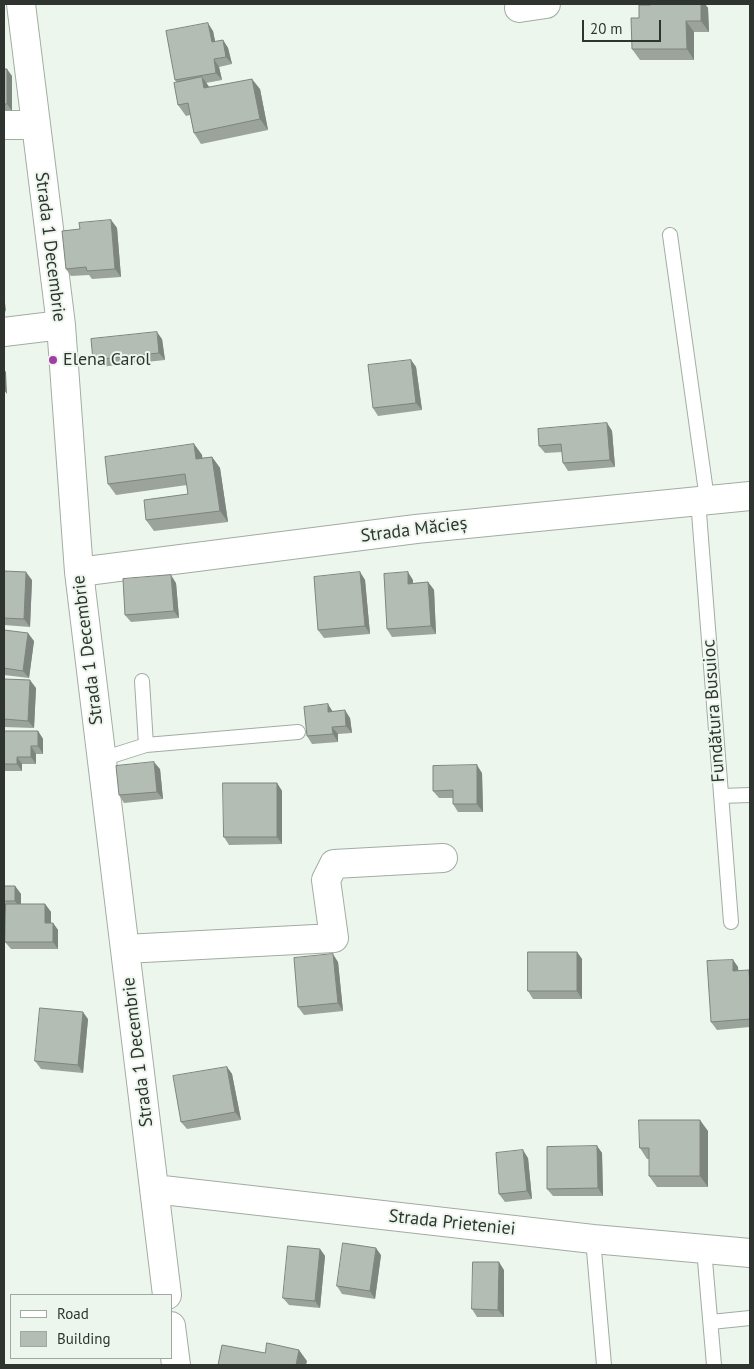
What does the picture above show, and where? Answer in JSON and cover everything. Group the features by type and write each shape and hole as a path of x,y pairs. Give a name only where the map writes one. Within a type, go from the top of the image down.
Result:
{"street":[{"name":"Strada 1 Decembrie","path":"21,4 34,125 61,325 79,572 167,1294"},
{"path":"519,8 546,4"},
{"path":"4,125 34,125"},
{"path":"4,332 61,325"},
{"name":"Strada Măcieș","path":"79,572 416,529 750,496"},
{"path":"125,948 334,938 326,880 334,864 443,858"},
{"name":"Strada Prieteniei","path":"154,1190 593,1239 750,1253"},
{"path":"172,1334 176,1365"}],"lane":[{"name":"Fundătura Busuioc","path":"670,235 702,500 731,922"},
{"path":"142,681 146,745"},
{"path":"102,760 146,745 298,732"},
{"path":"721,796 750,795"},
{"path":"593,1239 604,1365"},
{"path":"704,1249 714,1365"},
{"path":"710,1322 750,1318"}],"building":[{"path":"701,4 701,21 686,21 687,49 632,49 631,18 639,18 639,5"},
{"path":"208,23 212,42 223,40 226,57 214,59 216,73 175,80 166,31"},
{"path":"4,69 7,69 7,104 4,104"},
{"path":"202,77 204,88 252,79 260,119 194,133 188,103 178,105 174,83"},
{"path":"111,220 115,269 87,271 86,267 66,269 62,231 80,229 79,223"},
{"path":"157,332 159,353 93,360 91,339"},
{"path":"411,360 416,403 373,408 368,365"},
{"path":"607,423 610,460 563,463 561,444 539,446 538,429"},
{"path":"194,444 196,459 212,457 220,511 146,520 144,500 188,494 185,474 108,484 105,457"},
{"path":"4,571 26,572 24,619 4,618"},
{"path":"360,572 365,626 318,630 314,577"},
{"path":"408,572 408,584 428,582 431,626 387,629 384,574"},
{"path":"171,575 174,611 125,615 123,579"},
{"path":"4,630 28,633 23,671 4,668"},
{"path":"4,679 30,680 28,721 4,719"},
{"path":"328,704 328,712 345,710 346,726 332,727 333,734 307,736 304,707"},
{"path":"4,731 38,731 38,746 31,746 31,757 17,757 17,764 4,764"},
{"path":"154,762 157,792 119,795 116,766"},
{"path":"477,765 477,804 453,804 453,790 433,791 433,766"},
{"path":"223,783 277,783 277,837 224,837"},
{"path":"4,886 15,886 15,901 4,901"},
{"path":"6,904 45,904 45,923 53,923 53,942 5,942"},
{"path":"528,952 577,952 577,991 528,991"},
{"path":"333,954 338,1003 298,1007 294,958"},
{"path":"733,960 733,971 749,970 750,1019 711,1022 707,961"},
{"path":"40,1008 83,1012 78,1065 35,1061"},
{"path":"227,1067 235,1112 181,1122 173,1076"},
{"path":"639,1120 700,1120 700,1176 649,1176 649,1148 640,1148"},
{"path":"597,1146 598,1188 547,1189 547,1147"},
{"path":"523,1150 527,1191 499,1194 496,1153"},
{"path":"343,1243 376,1248 370,1291 337,1286"},
{"path":"288,1246 320,1249 315,1301 283,1298"},
{"path":"473,1262 499,1262 498,1310 472,1309"},
{"path":"267,1343 299,1350 296,1365 218,1365 222,1345 265,1353"}],"place":[{"name":"Elena Carol","path":"53,360"}]}
